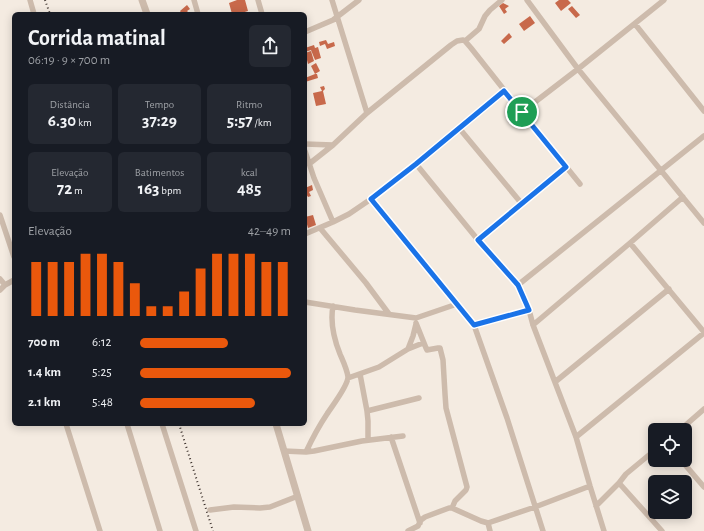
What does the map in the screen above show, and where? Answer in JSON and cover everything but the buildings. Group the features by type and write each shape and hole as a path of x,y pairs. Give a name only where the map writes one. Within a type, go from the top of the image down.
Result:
{"street":[{"path":"30,0 33,12"},
{"path":"142,0 146,12"},
{"path":"194,0 197,12"},
{"path":"258,0 261,12"},
{"path":"332,0 367,113"},
{"path":"307,31 334,20 359,0"},
{"path":"309,164 333,145 367,113 451,45 460,40 465,41 479,29 485,16 502,0"},
{"path":"527,0 578,69 704,223"},
{"path":"522,112 664,0"},
{"path":"635,24 704,111"},
{"path":"465,41 580,184"},
{"path":"307,233 349,214 371,199 504,91"},
{"path":"459,128 522,204"},
{"path":"518,285 704,136"},
{"path":"307,144 333,145"},
{"path":"307,158 333,222"},
{"path":"416,164 478,240 518,285 529,310 576,437 604,531"},
{"path":"478,240 566,167"},
{"path":"533,324 630,243 682,197"},
{"path":"371,199 474,325 507,418 543,531"},
{"path":"0,215 12,252"},
{"path":"320,228 370,289 388,314"},
{"path":"576,437 704,333 630,243"},
{"path":"0,279 5,285"},
{"path":"0,290 12,281"},
{"path":"555,382 669,289"},
{"path":"307,302 388,314 416,320 458,304"},
{"path":"306,452 326,414 346,384 348,378 332,327 333,306"},
{"path":"474,325 529,310"},
{"path":"416,320 423,343 427,350 440,348 442,354 446,408 467,487 455,501 452,508"},
{"path":"408,349 416,320"},
{"path":"348,378 379,367 408,349 423,343"},
{"path":"360,374 367,411 368,440"},
{"path":"367,411 418,398"},
{"path":"688,423 704,409"},
{"path":"67,426 100,531"},
{"path":"129,426 160,531"},
{"path":"163,426 196,531"},
{"path":"277,426 308,531"},
{"path":"284,451 314,451 368,440 403,436"},
{"path":"391,437 420,523"},
{"path":"596,506 630,471 648,456"},
{"path":"687,467 704,487"},
{"path":"620,483 662,531"},
{"path":"408,531 418,526 421,520 425,517 449,508 488,523 590,486"},
{"path":"210,510 234,507 270,507 298,496"},
{"path":"488,523 490,531"}],"railway":[{"path":"45,0 49,12"},
{"path":"180,426 213,531"}],"route":[{"path":"504,91 522,112 566,167 478,240 518,285 529,310 474,325 371,199 504,91"}]}
